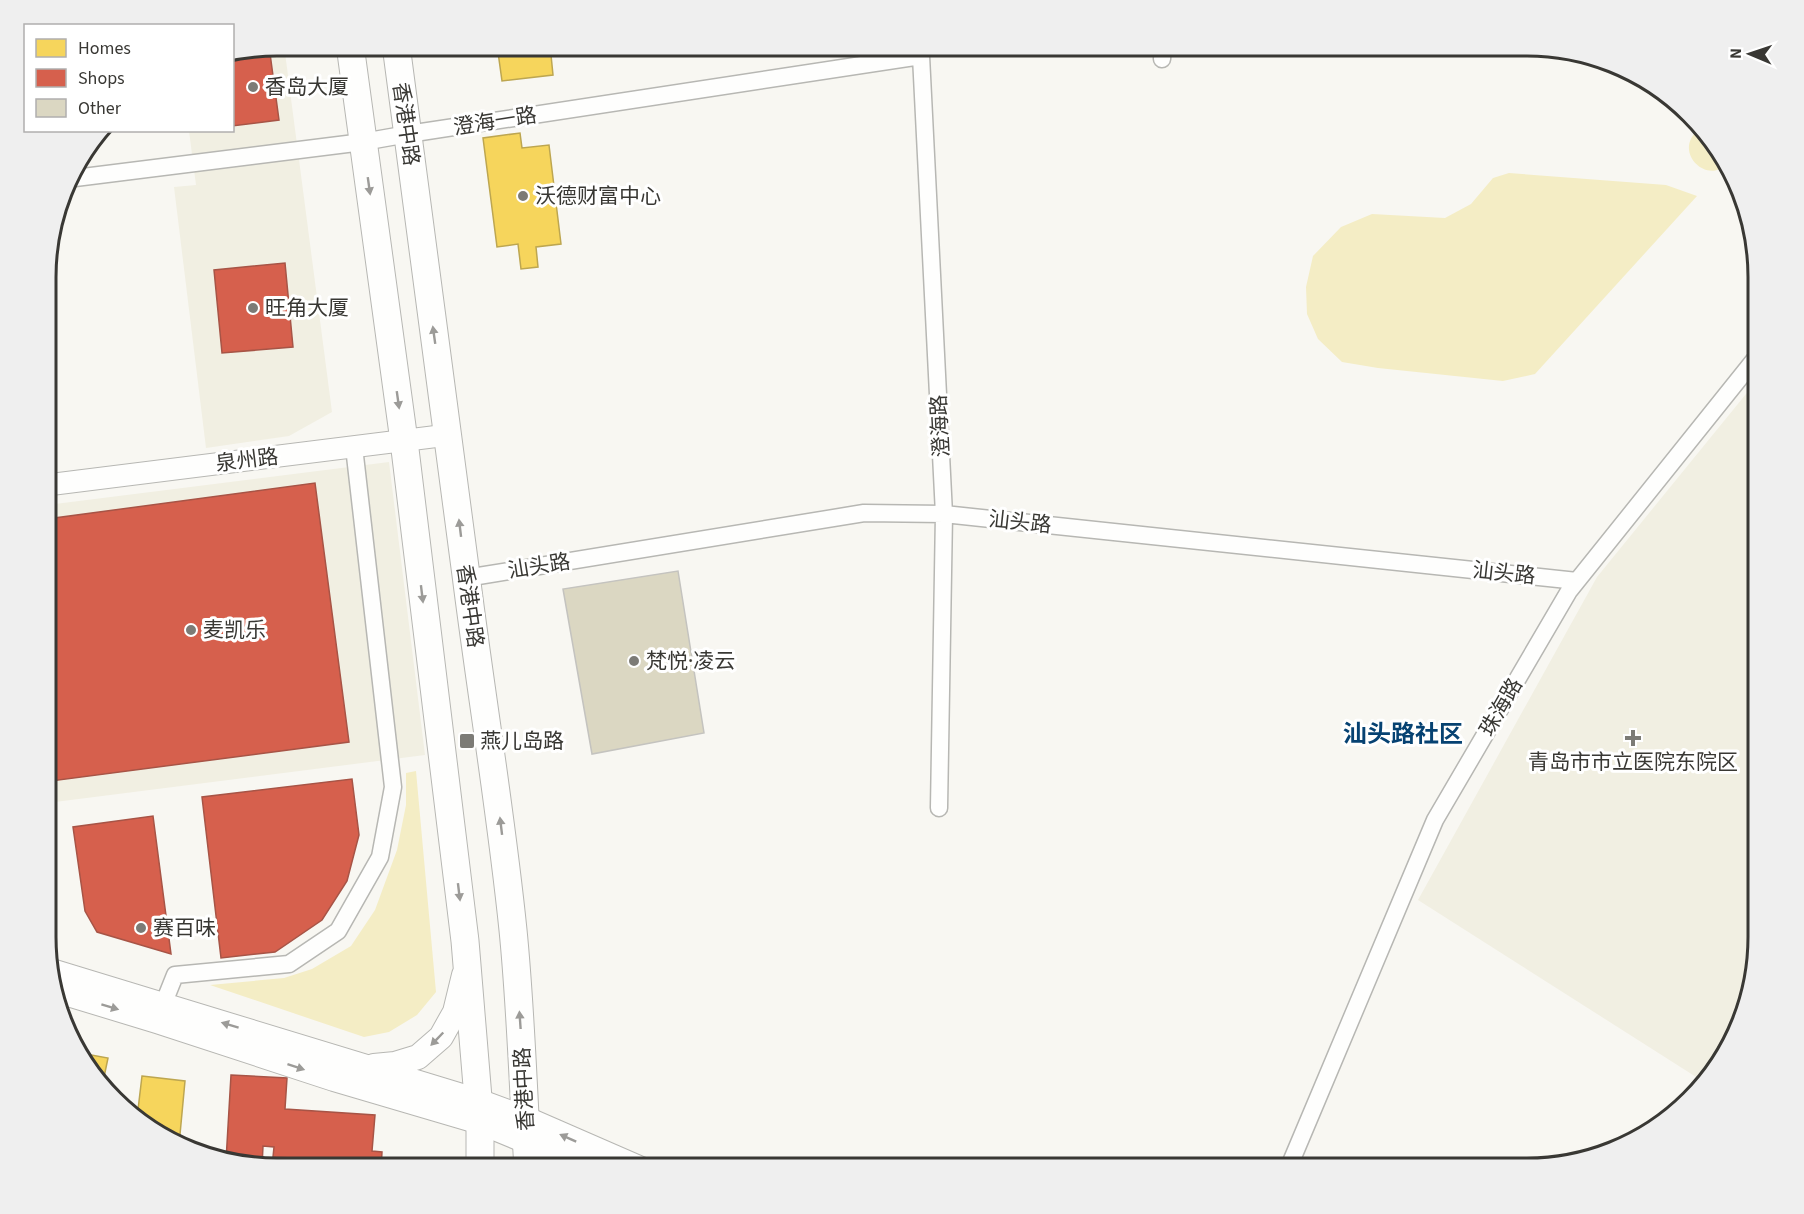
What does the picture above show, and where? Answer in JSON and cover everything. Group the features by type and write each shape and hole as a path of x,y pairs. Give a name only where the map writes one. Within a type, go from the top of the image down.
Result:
{"main road":[{"path":"351,56 404,441 463,929 479,1112 480,1158"},
{"name":"香港中路","path":"397,56 513,932 523,1052 527,1158"},
{"path":"366,1067 395,1064 418,1057 441,1037 455,1012 466,967"},
{"path":"58,973 366,1067 525,1130 608,1158"},
{"path":"62,993 334,1079 479,1112"},
{"path":"525,1130 570,1158"}],"street":[{"name":"澄海一路","path":"79,178 363,142 885,56"},
{"name":"澄海路","path":"922,56 944,514 939,808"},
{"name":"珠海路","path":"1293,1158 1435,820 1569,591 1748,367"},
{"name":"泉州路","path":"56,484 448,435"},
{"path":"163,1005 175,975 289,964 338,931 380,857 393,787 354,447"},
{"name":"汕头路","path":"466,578 864,513 944,514 1577,581"}],"shaded area":[{"path":"285,56 332,412 289,436 206,448 174,187 196,185 189,132 234,132 234,60 247,57"},
{"path":"1696,133 1720,168 1712,171 1696,164 1689,148 1691,138"},
{"path":"1509,173 1666,185 1697,196 1535,374 1503,381 1378,368 1342,362 1318,339 1307,314 1306,287 1313,256 1341,227 1372,214 1445,218 1471,204 1493,178"},
{"name":"青岛市市立医院东院区","path":"1748,392 1747,967 1732,1022 1719,1048 1698,1078 1418,900 1597,577"},
{"name":"麦凯乐","path":"389,462 425,755 56,802 56,504"},
{"path":"416,771 436,992 417,1015 389,1032 364,1037 210,985 284,978 312,969 351,946 375,910 397,850 406,805 406,773"}],"building: Homes":[{"path":"499,56 551,56 553,75 502,81"},
{"name":"沃德财富中心","path":"520,133 522,148 549,145 561,244 536,247 538,267 521,269 518,244 497,247 483,138"},
{"path":"89,1055 108,1058 104,1076"},
{"path":"142,1076 185,1081 180,1136 138,1110"}],"building: Shops":[{"name":"香岛大厦","path":"270,56 279,120 234,126 234,60"},
{"name":"旺角大厦","path":"285,263 293,347 222,353 214,270"},
{"name":"麦凯乐","path":"315,483 349,742 56,780 56,518"},
{"path":"352,779 359,835 347,881 322,920 275,952 221,958 202,797"},
{"path":"153,816 171,954 97,932 85,911 73,827"},
{"path":"231,1075 287,1078 285,1109 375,1115 372,1151 382,1152 382,1158 292,1158 273,1157 274,1147 263,1146 262,1158 226,1153"}],"building: Other":[{"name":"梵悦·凌云","path":"678,571 704,733 592,754 563,589"}],"place":[{"name":"香岛大厦","path":"253,87"},
{"name":"沃德财富中心","path":"523,196"},
{"name":"旺角大厦","path":"253,308"},
{"name":"麦凯乐","path":"191,630"},
{"name":"梵悦·凌云","path":"634,661"},
{"name":"青岛市市立医院东院区","path":"1633,738"},
{"name":"燕儿岛路","path":"467,741"},
{"name":"赛百味","path":"141,928"}],"district":[{"name":"汕头路社区","path":"1403,734"}]}
